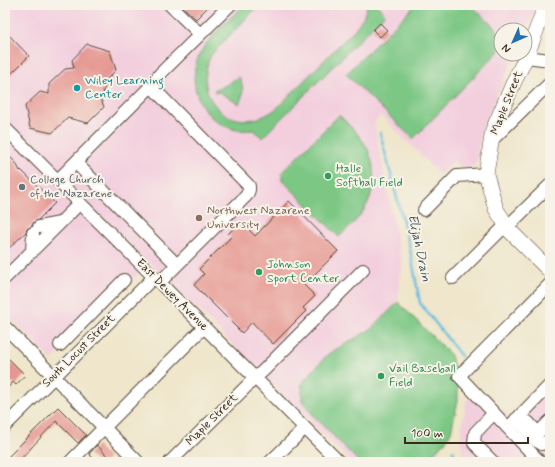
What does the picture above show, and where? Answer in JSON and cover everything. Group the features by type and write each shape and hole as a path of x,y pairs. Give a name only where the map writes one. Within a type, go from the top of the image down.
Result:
{"main road":[{"name":"Maple Street","path":"533,39 546,5"},
{"name":"Maple Street","path":"486,174 493,130 512,84 523,62"},
{"path":"486,174 496,209 507,226 550,271"}],"street":[{"path":"170,5 200,34"},
{"path":"58,180 151,86 160,74 230,5"},
{"name":"Maple Street","path":"533,58 550,60"},
{"path":"492,140 550,83"},
{"name":"South Locust Street","path":"5,426 105,326 157,279 177,265 246,195 249,190 248,186 151,86"},
{"name":"East Dewey Avenue","path":"5,128 339,462"},
{"path":"76,163 177,265"},
{"path":"424,210 457,176 486,174"},
{"path":"453,278 550,185"},
{"path":"5,278 80,203"},
{"path":"32,252 36,230 60,223"},
{"name":"Maple Street","path":"170,462 363,270"},
{"path":"60,345 124,280"},
{"path":"550,284 459,376 494,413 515,420 536,430 538,433 550,421"},
{"path":"92,313 105,326"},
{"path":"5,327 138,462"},
{"path":"70,462 204,327"},
{"path":"515,420 550,385"},
{"path":"492,462 474,443 475,433 494,413"},
{"path":"536,430 550,416"},
{"path":"515,420 542,444 550,440"},
{"path":"515,420 540,462"},
{"path":"270,462 305,428"}],"shaded area":[{"name":"Northwest Nazarene University","path":"5,5 538,5 530,22 493,22 493,62 512,62 484,125 477,154 477,162 473,167 467,168 460,166 454,161 440,175 381,115 374,122 402,265 398,302 451,355 458,387 458,400 451,432 446,441 438,449 442,462 351,462 150,262 52,360 5,313"},
{"path":"550,381 550,460 548,462 464,462 460,439 466,402 479,388 511,420"}],"green space":[{"path":"244,5 259,5 211,55 206,72 206,88 212,101 221,111 233,118 247,120 262,117 277,108 355,29 364,16 367,5 377,5 385,14 262,138 254,130 244,131 227,127 208,114 201,105 195,84 197,61 202,50 216,33"},
{"path":"415,5 471,5 493,26 493,57 413,139 346,74"},
{"path":"239,77 243,90 239,104 219,92 215,93 215,89 219,89"},
{"name":"Halle Softball Field","path":"339,115 357,133 367,148 371,157 374,176 371,196 367,205 360,216 339,237 282,180 282,172"},
{"name":"Vail Baseball Field","path":"398,302 451,355 458,387 458,400 451,432 446,441 424,462 359,462 313,415 302,401 302,383 328,354 371,329"}],"building":[{"path":"181,5 210,5 196,19"},
{"path":"380,23 387,30 380,37 373,30"},
{"path":"5,31 29,56 5,80"},
{"name":"Wiley Learning Center","path":"87,44 110,51 116,70 105,81 107,83 103,91 105,96 100,97 104,107 88,123 68,118 52,133 30,128 25,106 40,92 49,94 49,84 65,69 74,68 72,60"},
{"name":"College Church of the Nazarene","path":"5,152 16,163 20,171 21,170 55,203 5,252"},
{"name":"Johnson Sport Center","path":"289,201 338,251 304,285 315,296 303,308 306,311 273,344 252,322 242,333 194,285 204,274 199,269 231,237 228,234 241,221 255,236"},
{"path":"5,355 25,375 16,385 13,382 5,391"},
{"path":"58,407 86,435 78,443 56,421 18,462 5,462 5,460"},
{"path":"97,445 109,458 105,462 97,462 89,454"}],"waterway":[{"name":"Elijah Drain","path":"380,133 409,244 420,303 461,356"},
{"name":"Elijah Drain","path":"453,451 456,462"}],"place":[{"name":"Wiley Learning Center","path":"77,88"},
{"name":"Halle Softball Field","path":"328,176"},
{"name":"College Church of the Nazarene","path":"22,187"},
{"name":"Northwest Nazarene University","path":"199,218"},
{"name":"Johnson Sport Center","path":"259,272"},
{"name":"Vail Baseball Field","path":"381,376"}]}
